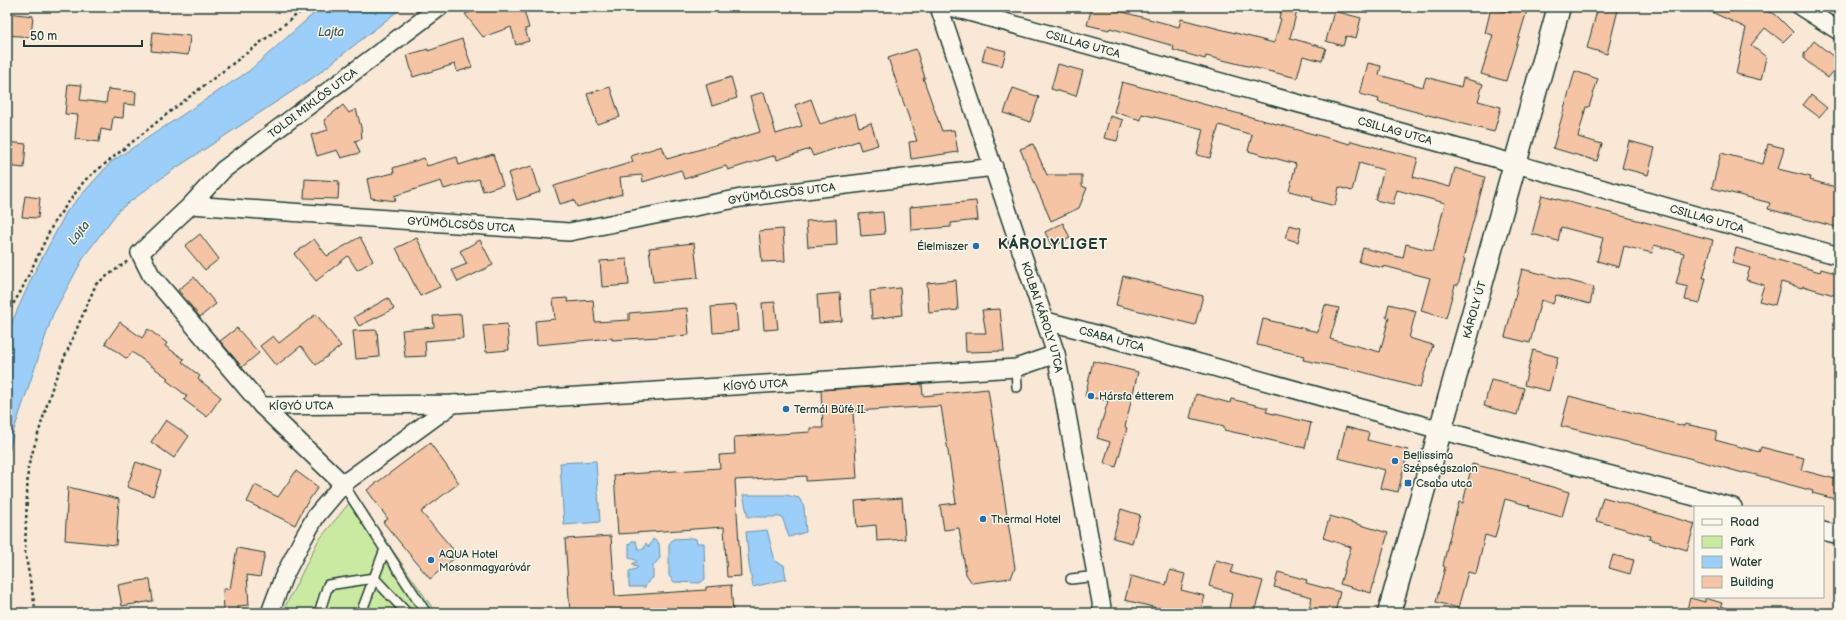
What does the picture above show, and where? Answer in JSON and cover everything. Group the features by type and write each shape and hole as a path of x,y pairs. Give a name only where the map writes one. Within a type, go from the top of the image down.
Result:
{"street":[{"name":"TOLDI MIKLÓS UTCA","path":"191,205 222,170 440,7"},
{"name":"KOLBAI KÁROLY UTCA","path":"939,7 1056,354 1103,613"},
{"name":"CSILLAG UTCA","path":"951,7 1516,164 1839,256"},
{"name":"KÁROLY ÚT","path":"1389,613 1559,7"},
{"path":"1801,7 1839,32"},
{"name":"GYÜMÖLCSÖS UTCA","path":"191,205 569,232 741,198 994,167"},
{"path":"191,205 140,253 151,275 262,406"},
{"name":"CSABA UTCA","path":"1046,321 1440,430 1729,506"},
{"name":"KÍGYÓ UTCA","path":"262,406 453,404 1016,368 1056,354"},
{"path":"270,613 283,578 316,516 343,484 453,404"},
{"name":"KÍGYÓ UTCA","path":"262,406 343,484"},
{"path":"1824,531 1839,535"}],"lane":[{"path":"1016,368 1017,387"},
{"path":"343,484 426,613"},
{"path":"361,613 385,548"},
{"path":"1071,579 1097,576"},
{"path":"319,613 328,585 374,578"},
{"path":"374,578 407,613"}],"path":[{"path":"7,314 21,290 54,222 85,180 172,110 307,7"},
{"path":"36,613 25,552 28,467 54,382 96,284 140,253"}],"green space":[{"path":"355,496 436,613 282,613 318,541"}],"water":[{"name":"Lajta","path":"321,7 403,7 314,77 167,174 119,210 85,255 53,314 13,433 7,462 7,333 33,275 67,211 111,162 249,71"},
{"path":"596,461 600,522 564,525 560,463"},
{"path":"743,495 786,495 799,498 804,507 806,532 789,537 782,517 748,517"},
{"path":"767,530 775,561 784,565 786,579 753,587 746,532"},
{"path":"653,539 659,543 660,558 653,566 653,578 649,580 645,587 629,587 629,571 638,567 633,566 633,563 636,563 636,560 629,558 629,544 632,541 636,541 638,549 644,549 646,543 649,547"},
{"path":"673,539 696,539 697,543 704,543 705,579 700,583 674,582 669,576 669,544"}],"building":[{"path":"485,7 523,7 529,28 525,29 529,41 516,45 511,27 483,37 465,14"},
{"path":"1092,7 1115,7 1115,10 1179,27 1181,19 1274,43 1281,19 1279,18 1282,7 1298,7 1290,38 1326,48 1322,61 1303,56 1297,78 1206,56 1205,59 1173,50 1174,46 1110,28 1109,30 1087,25"},
{"path":"1512,7 1528,7 1506,81 1481,74 1493,35 1485,33 1491,8 1511,13"},
{"path":"1598,7 1608,7 1618,10 1607,54 1587,48"},
{"path":"1701,7 1749,7 1775,14 1793,32 1783,42 1765,28 1751,45 1766,57 1761,80 1736,74 1746,28"},
{"path":"1334,11 1361,18 1356,38 1346,36 1343,46 1326,41"},
{"path":"7,13 33,16 31,37 7,35"},
{"path":"153,32 190,36 188,55 151,51"},
{"path":"462,39 472,67 457,72 455,64 413,77 407,55 428,49 428,51"},
{"path":"1814,41 1839,61 1839,64 1828,78 1804,59 1804,54"},
{"path":"986,46 1006,51 1002,66 982,61"},
{"path":"916,49 925,78 923,78 942,131 954,130 958,152 911,159 909,142 917,141 888,58"},
{"path":"1368,63 1381,66 1379,75 1423,87 1426,77 1461,87 1463,78 1483,84 1478,101 1501,107 1494,132 1378,102 1379,99 1360,94"},
{"path":"1058,64 1083,71 1076,96 1051,89"},
{"path":"1575,71 1598,79 1589,107 1586,107 1578,137 1602,144 1597,161 1553,148"},
{"path":"731,77 737,98 712,106 706,85"},
{"path":"1122,82 1350,144 1351,141 1418,158 1413,177 1450,187 1455,168 1485,177 1463,259 1465,259 1458,285 1455,285 1446,318 1421,311 1430,278 1384,266 1383,268 1359,262 1363,248 1403,258 1406,244 1433,251 1445,203 1397,190 1393,204 1375,200 1384,170 1359,163 1352,191 1339,187 1335,206 1312,200 1313,197 1289,191 1296,164 1248,151 1252,135 1219,125 1210,158 1197,155 1203,129 1142,114 1141,120 1114,112"},
{"path":"68,84 82,85 80,100 106,103 108,89 136,92 135,105 124,104 123,118 113,117 111,131 101,129 99,142 75,139 78,115 65,114"},
{"path":"610,87 620,117 597,124 587,94"},
{"path":"1013,88 1039,97 1030,122 1004,113"},
{"path":"764,92 776,134 802,126 795,105 811,99 820,124 855,113 859,127 871,123 878,145 861,150 858,141 813,156 810,149 777,160 776,155 728,170 726,166 684,179 681,170 643,182 642,175 620,177 622,194 577,207 574,200 560,204 554,186 633,162 631,156 662,146 667,159 760,132 750,96"},
{"path":"1811,95 1827,108 1819,117 1803,105"},
{"path":"343,105 349,113 356,109 361,127 362,139 355,141 360,153 341,158 337,150 317,156 311,135 328,130 324,120"},
{"path":"1110,116 1123,120 1117,141 1104,138"},
{"path":"1629,141 1655,148 1648,175 1622,168"},
{"path":"7,142 26,144 24,168 7,166"},
{"path":"1033,144 1047,175 1082,175 1082,186 1087,188 1079,208 1051,221 1020,149"},
{"path":"1768,144 1784,148 1778,169 1811,177 1810,180 1839,188 1839,217 1836,227 1768,209 1770,203 1712,188 1721,153 1763,164"},
{"path":"493,154 503,185 483,191 479,179 444,189 441,181 394,196 396,201 371,198 367,179 394,173 393,168 424,158 427,166 457,157 459,165"},
{"path":"532,166 540,192 517,200 508,173"},
{"path":"305,179 339,181 338,199 304,198"},
{"path":"1542,195 1713,240 1703,278 1706,278 1700,303 1685,300 1688,287 1676,284 1684,253 1654,245 1652,253 1624,246 1619,267 1597,261 1603,238 1561,227 1558,241 1532,234"},
{"path":"25,196 40,198 38,218 22,217"},
{"path":"976,201 978,220 951,223 951,227 911,230 910,207"},
{"path":"883,212 885,234 861,236 859,214"},
{"path":"836,219 837,245 808,247 806,221"},
{"path":"1063,223 1070,238 1052,247 1045,232"},
{"path":"1289,225 1301,228 1298,242 1285,238"},
{"path":"783,229 785,261 762,262 759,231"},
{"path":"200,234 219,259 205,270 185,246"},
{"path":"360,237 373,261 357,270 348,256 316,281 294,254 314,239 327,256"},
{"path":"417,238 440,287 420,296 396,248"},
{"path":"480,240 493,265 458,282 452,270 467,264 460,251"},
{"path":"694,243 698,278 653,282 649,248"},
{"path":"1736,248 1820,272 1821,269 1839,274 1837,296 1803,286 1802,288 1781,282 1775,305 1759,301 1764,285 1746,280 1750,268 1732,263"},
{"path":"627,259 629,285 602,287 600,261"},
{"path":"1522,269 1594,287 1590,304 1556,295 1553,304 1541,300 1530,343 1505,337"},
{"path":"1123,276 1203,296 1195,325 1116,305"},
{"path":"194,277 216,304 200,317 178,290"},
{"path":"956,280 958,310 929,313 927,283"},
{"path":"900,288 902,315 872,319 870,291"},
{"path":"840,293 842,321 819,323 817,295"},
{"path":"388,298 394,309 359,326 354,317"},
{"path":"567,298 568,302 593,300 595,322 629,320 629,313 687,308 689,335 612,340 612,338 537,345 535,321 555,319 553,299"},
{"path":"775,302 778,329 764,330 762,303"},
{"path":"1389,304 1416,311 1409,338 1433,345 1420,388 1359,371 1303,360 1304,356 1257,345 1263,319 1318,332 1325,305 1339,308 1330,339 1380,352 1389,318 1386,317"},
{"path":"736,305 738,331 713,333 711,307"},
{"path":"1000,309 1004,351 966,352 965,333 986,333 982,310"},
{"path":"316,314 341,346 316,365 301,346 276,366 260,346 273,336 279,343"},
{"path":"461,314 463,338 425,341 426,356 405,357 402,330 434,327 433,316"},
{"path":"120,322 142,338 148,329 167,343 165,346 184,359 182,362 200,376 198,379 221,397 207,417 184,400 187,396 166,380 168,378 132,352 127,359 105,343"},
{"path":"507,324 509,350 486,352 483,326"},
{"path":"237,328 259,353 242,367 220,341"},
{"path":"377,330 379,357 356,359 353,331"},
{"path":"1533,350 1558,357 1549,391 1524,385"},
{"path":"1093,361 1138,372 1125,427 1127,428 1116,467 1104,463 1110,442 1097,438 1108,401 1085,396"},
{"path":"1491,380 1524,388 1517,415 1484,406"},
{"path":"922,384 923,396 988,389 1015,568 1011,578 972,583 966,574 959,528 944,530 940,505 956,503 941,406 853,411 857,478 806,481 806,476 735,480 741,576 727,577 724,527 618,534 614,475 720,468 719,455 735,454 734,437 810,432 810,428 823,428 821,390"},
{"path":"1196,394 1230,403 1231,399 1268,408 1266,412 1311,423 1305,448 1224,430 1224,426 1190,418"},
{"path":"1569,396 1684,426 1685,424 1717,431 1715,440 1759,452 1761,447 1804,458 1801,470 1839,480 1839,500 1812,493 1813,491 1769,478 1743,473 1656,449 1561,426"},
{"path":"166,420 189,436 174,458 151,442"},
{"path":"1346,427 1369,433 1367,440 1408,450 1398,492 1380,488 1385,470 1338,458"},
{"path":"430,443 459,483 421,512 458,555 430,579 383,522 388,519 367,490"},
{"path":"136,462 161,471 153,496 127,487"},
{"path":"1472,464 1530,478 1529,480 1569,492 1562,517 1529,508 1530,506 1505,499 1495,538 1485,535 1476,574 1468,572 1458,608 1436,602 1445,567 1443,566 1448,543 1459,502 1463,503"},
{"path":"296,471 318,487 303,509 295,525 247,502 255,485 278,497"},
{"path":"68,487 119,499 116,545 65,540"},
{"path":"1603,497 1694,524 1694,527 1687,550 1649,539 1650,536 1596,521"},
{"path":"902,498 905,539 877,541 876,525 857,527 855,501"},
{"path":"1121,509 1140,515 1132,543 1113,538"},
{"path":"1330,516 1388,533 1371,593 1340,584 1351,547 1323,538"},
{"path":"611,536 615,596 706,590 706,587 731,585 733,612 570,613 565,539"},
{"path":"237,548 265,553 260,577 247,575 249,605 238,606 239,613 224,613 223,589 230,589"},
{"path":"1613,555 1634,560 1630,574 1609,568"},
{"path":"1216,560 1234,565 1231,573 1263,581 1254,613 1228,613 1232,593 1209,586"},
{"path":"1170,570 1185,574 1181,590 1205,596 1200,613 1177,613 1125,600 1131,576 1166,585"},
{"path":"1278,572 1307,580 1306,583 1340,592 1335,613 1308,613 1312,597 1274,587"},
{"path":"150,579 153,601 122,606 118,585"},
{"path":"1690,598 1705,602 1705,598 1722,603 1721,606 1730,609 1730,613 1686,613"}],"place":[{"name":"Élelmiszer","path":"976,246"},
{"name":"Hársfa étterem","path":"1091,396"},
{"name":"Termál Büfé II.","path":"786,409"},
{"name":"Bellissima Szépségszalon","path":"1395,461"},
{"name":"Csaba utca","path":"1408,483"},
{"name":"Thermal Hotel","path":"983,519"},
{"name":"AQUA Hotel Mosonmagyaróvár","path":"431,560"}],"district":[{"name":"KÁROLYLIGET","path":"1053,244"}]}
